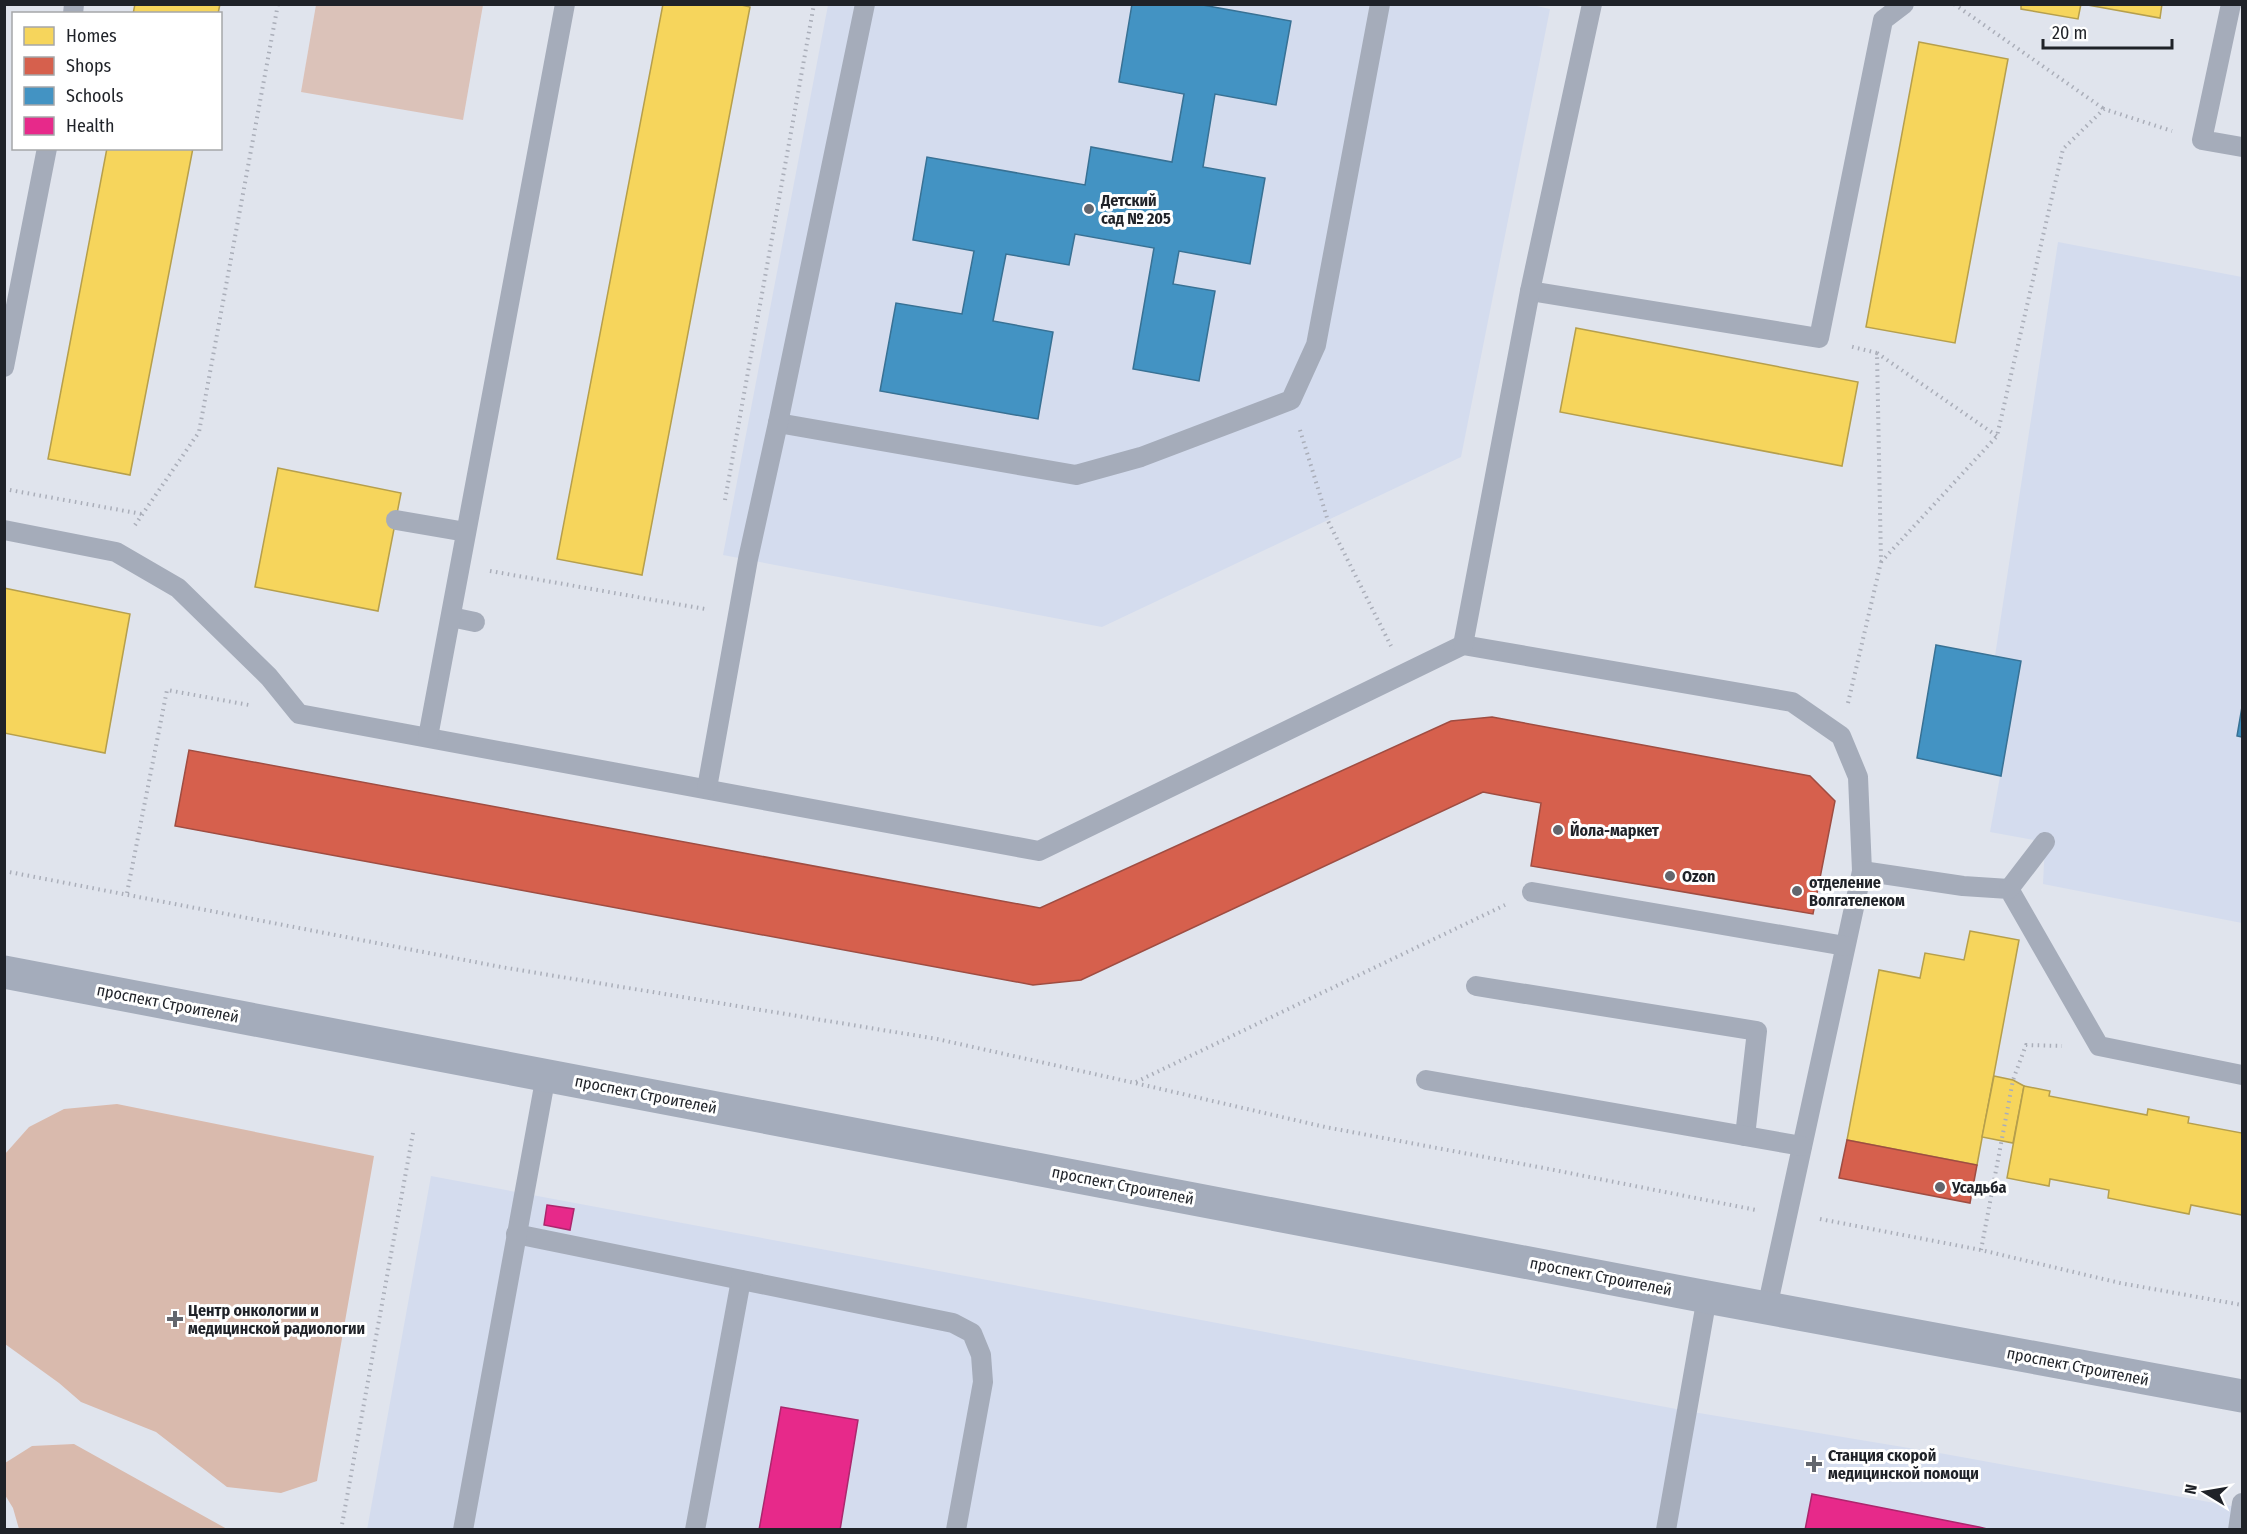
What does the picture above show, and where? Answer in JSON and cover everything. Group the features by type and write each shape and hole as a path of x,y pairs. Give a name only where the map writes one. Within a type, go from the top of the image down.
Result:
{"main road":[{"name":"проспект Строителей","path":"4,972 1707,1297 2242,1396"}],"lane":[{"path":"428,737 565,4"},
{"path":"707,788 748,559 866,4"},
{"path":"778,423 1076,475 1141,457 1291,400 1316,345 1380,4"},
{"path":"1463,645 1530,291 1592,4"},
{"path":"1530,291 1819,338 1883,20 1904,4"},
{"path":"2231,4 2202,140 2242,147"},
{"path":"4,366 47,150"},
{"path":"396,520 466,532"},
{"path":"4,530 116,552 178,588 268,677 299,714 1039,851 1463,645 1792,702 1841,736 1858,777 1862,871 1767,1308"},
{"path":"451,617 475,622"},
{"path":"2009,889 2045,842"},
{"path":"1862,871 1963,886 2009,889"},
{"path":"2009,889 2099,1046 2242,1075"},
{"path":"1532,892 1845,946"},
{"path":"1476,986 1757,1031 1745,1136"},
{"path":"463,1530 546,1075"},
{"path":"1426,1080 1802,1146"},
{"path":"516,1234 953,1323 972,1333 981,1354 983,1382 956,1530"},
{"path":"695,1530 741,1280"},
{"path":"1666,1530 1707,1297"},
{"path":"2238,1530 2242,1503"}],"path":[{"path":"116,552 199,432 278,4"},
{"path":"724,505 814,4"},
{"path":"1953,4 2104,109 2202,140"},
{"path":"1881,562 1997,436 2063,149 2104,109"},
{"path":"1819,338 1877,353 1997,436"},
{"path":"1841,736 1881,562 1877,353"},
{"path":"1291,400 1328,521 1405,673"},
{"path":"4,489 142,514"},
{"path":"460,566 705,609"},
{"path":"703,619 707,598"},
{"path":"127,893 167,690 299,714"},
{"path":"4,871 501,967 937,1039 1325,1127 1751,1210 1788,1214 1981,1250 2120,1283 2242,1305"},
{"path":"1135,1083 1532,892"},
{"path":"1981,1250 2013,1080 2026,1045 2099,1046"},
{"path":"341,1530 413,1133"}],"shaded area":[{"path":"1528,4 1550,9 1461,457 1102,627 723,555 828,5"},
{"path":"316,5 483,5 463,120 301,92"},
{"path":"2058,242 2242,277 2242,923 2043,884 2045,842 1990,832 2021,661 1995,656"},
{"name":"Центр онкологии и медицинской радиологии","path":"117,1104 374,1156 317,1481 281,1493 227,1487 156,1432 81,1402 5,1344 5,1154 29,1127 64,1109"},
{"path":"431,1176 1687,1411 1945,1454 2242,1508 2242,1530 367,1530"},
{"path":"74,1444 227,1529 19,1529 13,1508 5,1495 5,1463 32,1446"}],"building: Homes":[{"path":"135,4 220,4 218,12 133,12"},
{"path":"663,4 737,4 750,7 642,575 557,559"},
{"path":"2021,4 2081,4 2078,19 2021,9"},
{"path":"2082,4 2162,4 2160,18"},
{"path":"1919,42 2008,59 1955,343 1866,327"},
{"path":"107,150 193,150 130,475 48,459"},
{"path":"1576,328 1858,382 1842,466 1560,412"},
{"path":"278,468 401,493 378,611 255,587"},
{"path":"4,588 130,614 105,753 4,733"},
{"path":"1970,931 2019,940 1977,1165 1847,1140 1879,970 1920,978 1925,953 1964,960"},
{"path":"1994,1076 2013,1080 2024,1086 2013,1143 1982,1137"},
{"path":"2024,1086 2050,1091 2049,1096 2147,1115 2148,1109 2189,1117 2188,1123 2242,1133 2242,1215 2191,1205 2189,1214 2108,1198 2109,1190 2050,1179 2049,1186 2007,1178"}],"building: Shops":[{"path":"1492,717 1810,776 1835,801 1813,914 1531,866 1541,803 1483,792 1081,980 1033,985 175,826 189,750 1040,908 1451,721"},
{"path":"1847,1140 1977,1165 1970,1203 1839,1178"}],"building: Schools":[{"name":"Детский сад № 205","path":"1132,4 1197,4 1291,21 1276,105 1215,94 1203,167 1265,178 1250,264 1179,251 1173,284 1215,291 1199,381 1133,369 1154,248 1075,234 1069,265 1006,254 993,321 1053,332 1038,419 880,391 896,303 962,314 974,251 913,240 927,157 1085,185 1091,147 1172,162 1184,94 1119,82"},
{"path":"1936,645 2021,661 2001,776 1917,758"},
{"path":"2242,707 2242,737 2237,736"}],"building: Health":[{"path":"547,1205 574,1209 570,1230 544,1225"},
{"path":"781,1407 858,1420 840,1530 759,1530"},
{"path":"1812,1494 1979,1527 1991,1530 1805,1530"}],"place":[{"name":"Детский сад № 205","path":"1089,209"},
{"name":"Йола-маркет","path":"1558,830"},
{"name":"Ozon","path":"1670,876"},
{"name":"отделение Волгателеком","path":"1797,891"},
{"name":"Усадьба","path":"1940,1187"},
{"name":"Центр онкологии и медицинской радиологии","path":"175,1319"},
{"name":"Станция скорой медицинской помощи","path":"1814,1464"}]}
